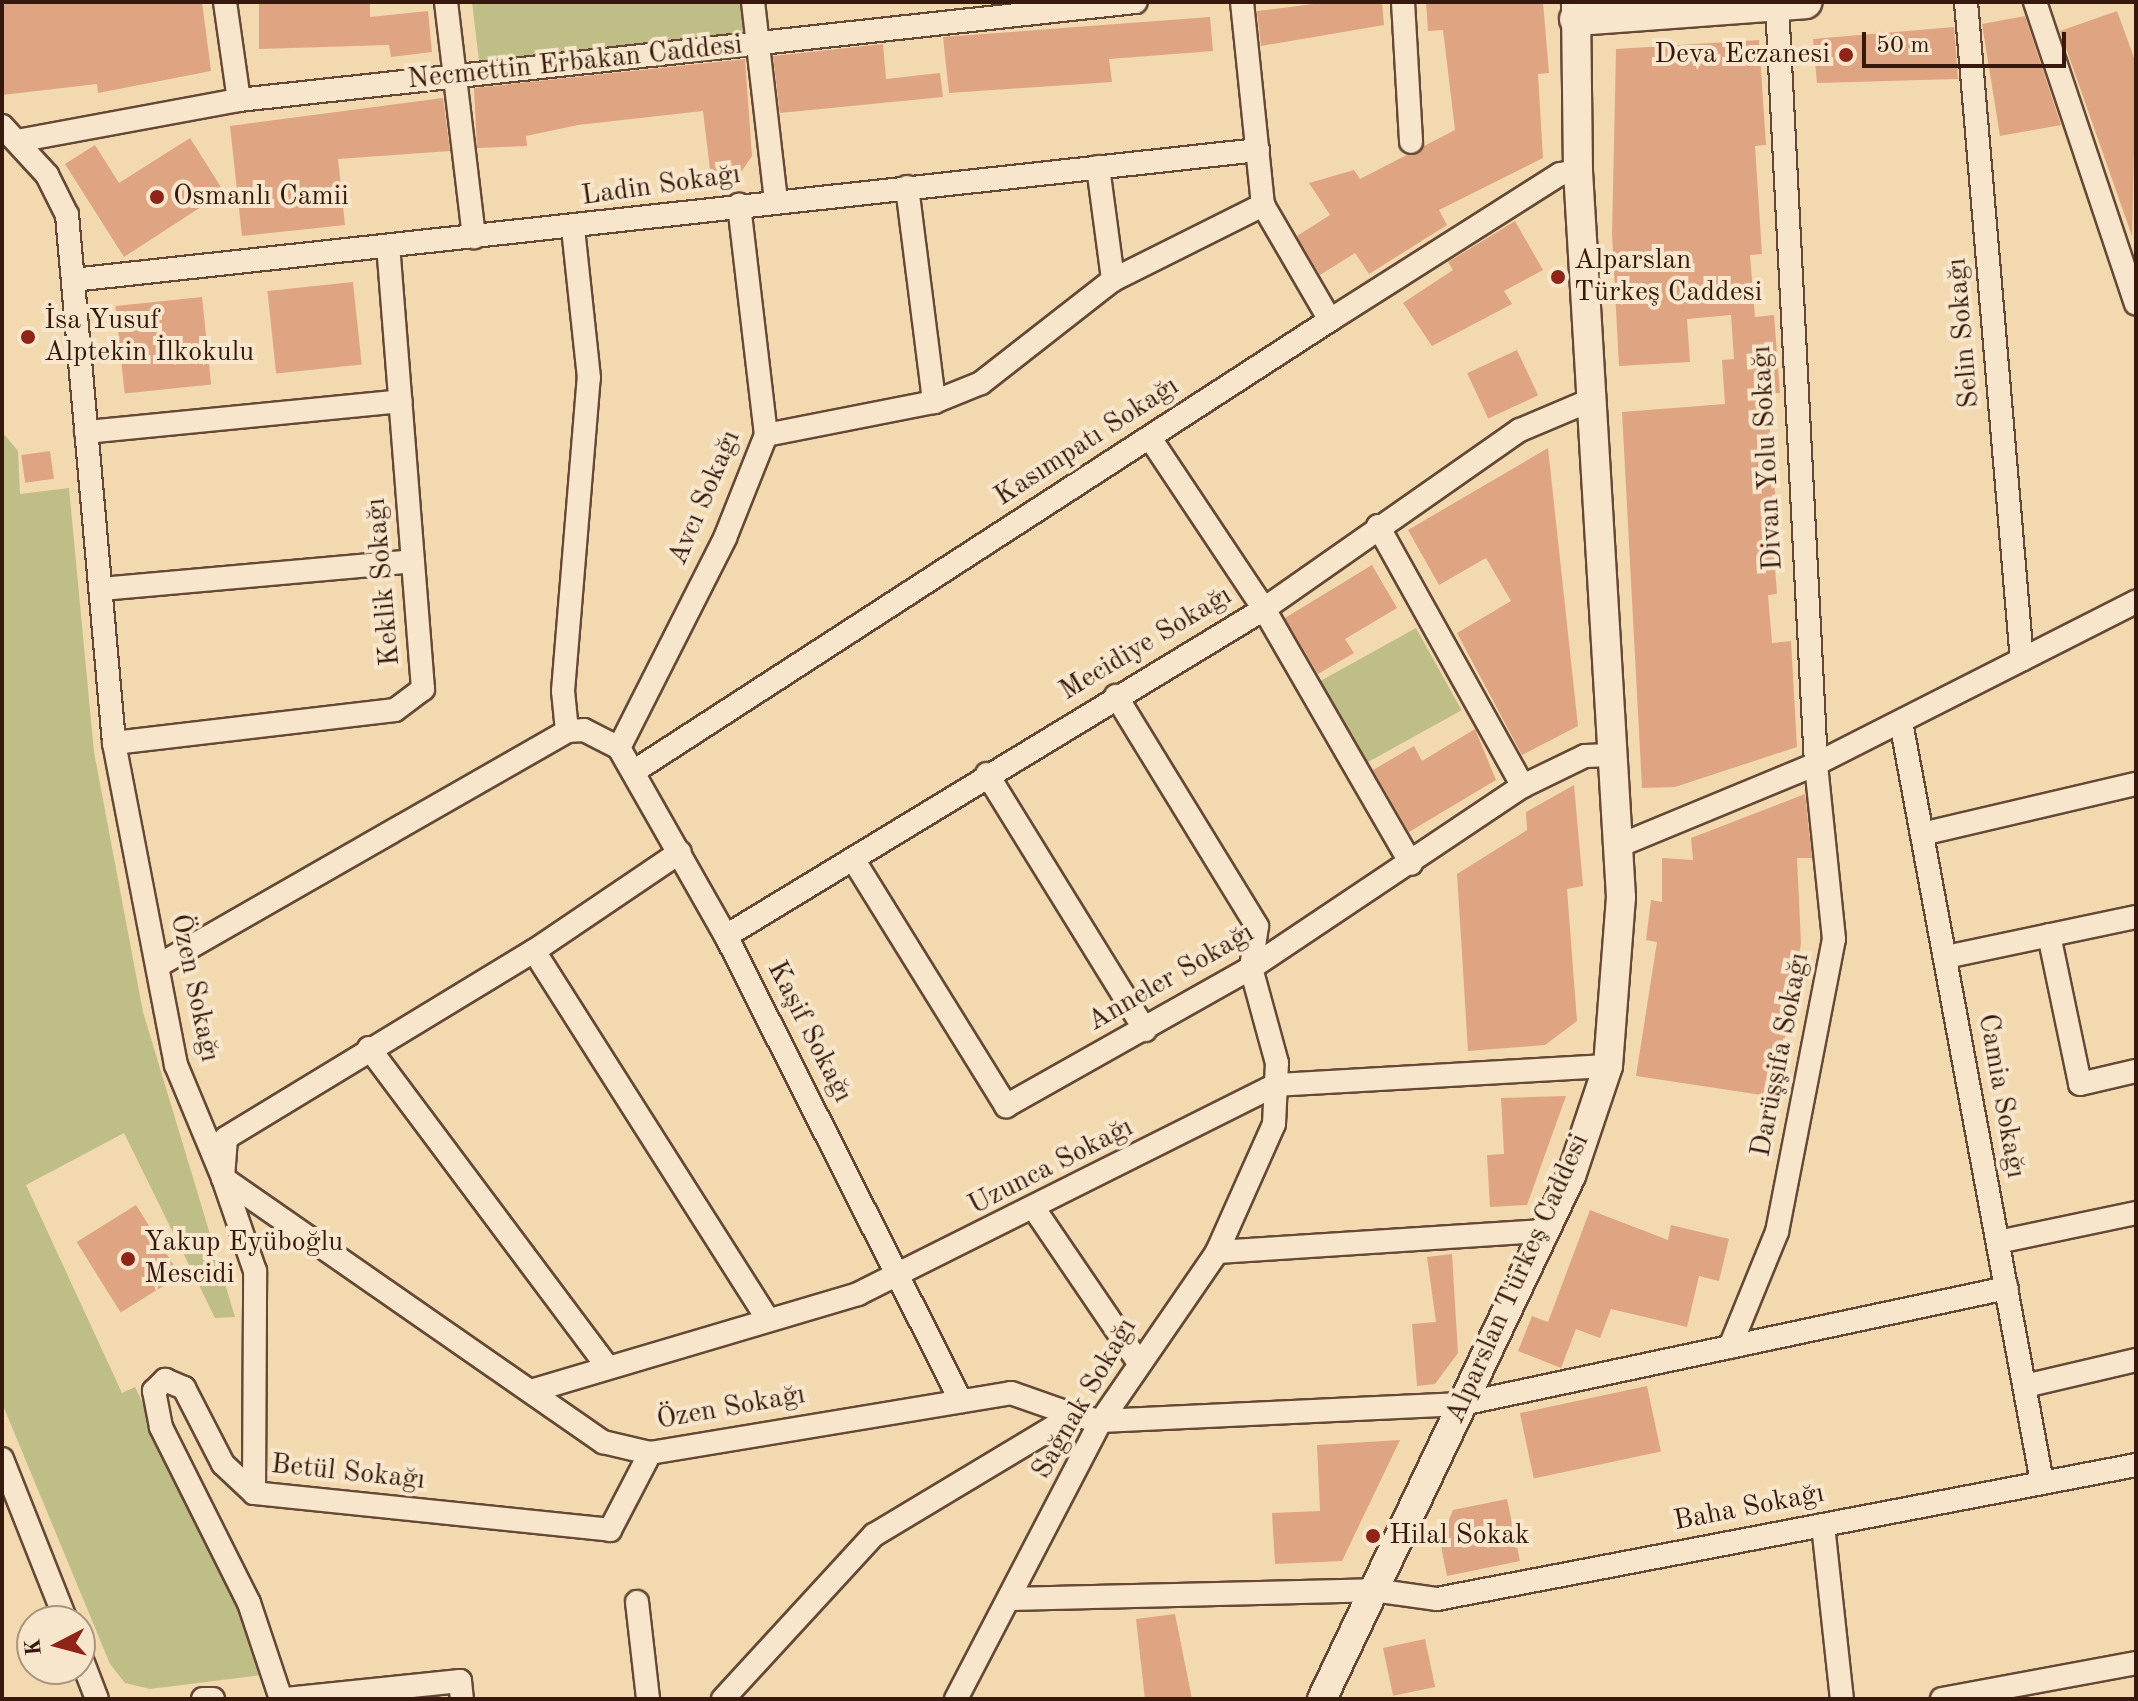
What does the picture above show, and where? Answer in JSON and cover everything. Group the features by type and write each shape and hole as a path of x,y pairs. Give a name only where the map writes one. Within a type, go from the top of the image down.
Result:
{"main road":[{"path":"1576,10 1791,3"}],"street":[{"path":"225,2 239,100"},
{"path":"446,2 474,237"},
{"path":"753,2 776,201"},
{"name":"Necmettin Erbakan Caddesi","path":"9,134 239,100 1136,2"},
{"path":"1242,2 1263,205 1330,320"},
{"path":"1403,2 1411,142"},
{"name":"Selin Sokağı","path":"1966,2 2022,660"},
{"path":"2035,2 2136,304"},
{"name":"Divan Yolu Sokağı","path":"1791,3 1816,764"},
{"name":"Alparslan Türkeş Caddesi","path":"1322,1699 1544,1231 1608,1066 1621,897 1578,171 1576,10"},
{"name":"Özen Sokağı","path":"9,134 67,215 114,743 176,1065 223,1178 603,1442 650,1453 1011,1393 1101,1421 1462,1404 2007,1288"},
{"name":"Ladin Sokağı","path":"73,280 573,228 739,205 1258,150"},
{"path":"1098,167 1113,280"},
{"name":"Kasımpatı Sokağı","path":"633,772 1330,320 1560,174 1578,171"},
{"path":"907,187 934,402"},
{"name":"Avcı Sokağı","path":"619,748 725,538 766,435 739,205"},
{"path":"766,435 934,402 981,383 1113,280 1263,205"},
{"path":"567,731 563,691 589,378 573,228"},
{"name":"Keklik Sokağı","path":"114,743 395,710 423,689 388,248"},
{"name":"Mecidiye Sokağı","path":"726,936 987,774 1264,609 1378,526 1520,430 1591,400"},
{"path":"86,432 400,401"},
{"path":"1150,438 1264,609 1411,864"},
{"path":"1378,526 1523,786"},
{"path":"101,589 413,561"},
{"path":"1616,847 1816,764 2136,602"},
{"path":"1116,696 1257,926 1251,968"},
{"name":"Camia Sokağı","path":"1901,722 2042,1482"},
{"path":"159,965 567,731 584,730 619,748"},
{"name":"Kaşif Sokağı","path":"619,748 726,936 901,1274 961,1401"},
{"name":"Anneler Sokağı","path":"853,859 1006,1106 1251,968 1411,864 1523,786 1585,756 1612,755"},
{"name":"Darüşşifa Sokağı","path":"1730,1347 1777,1232 1834,939 1816,764"},
{"path":"987,774 1145,1030"},
{"path":"1922,834 2136,784"},
{"path":"254,1493 255,1271 223,1178 226,1138 369,1048 534,951 680,852"},
{"path":"1946,957 2136,917"},
{"path":"2049,935 2080,1084 2136,1071"},
{"path":"534,951 768,1320"},
{"name":"Sağnak Sokağı","path":"956,1699 1101,1421 1137,1360 1217,1252 1274,1124 1276,1085 1251,968"},
{"path":"369,1048 608,1368"},
{"name":"Uzunca Sokağı","path":"531,1391 768,1320 901,1274 1035,1210 1276,1085 1608,1066"},
{"path":"1035,1210 1137,1360"},
{"path":"1998,1242 2136,1213"},
{"path":"1217,1252 1544,1231"},
{"path":"2025,1386 2136,1360"},
{"name":"Betül Sokağı","path":"283,1699 249,1603 161,1427 153,1402 165,1380 184,1388 223,1464 254,1493 610,1530 650,1453"},
{"path":"723,1699 874,1535 1074,1415"},
{"path":"2,1459 60,1605"},
{"name":"Baha Sokağı","path":"1010,1599 1373,1590 1437,1599 2136,1465"},
{"path":"1823,1525 1842,1699"},
{"path":"637,1602 648,1699"},
{"path":"1942,1699 2136,1663"},
{"path":"283,1699 460,1681 462,1699"},
{"path":"203,1699 213,1699"}],"shaded area":[{"path":"472,2 745,2 748,32 479,61"},
{"path":"2,432 18,451 20,494 69,488 94,752 143,1012 235,1317 215,1318 124,1133 26,1185 122,1393 135,1387 270,1674 150,1689 125,1683 110,1664 96,1630 96,1605 86,1605 2,1403"},
{"path":"1416,628 1462,710 1364,765 1318,682"}],"building":[{"path":"2,2 202,2 211,71 98,93 97,84 2,95"},
{"path":"259,2 370,2 370,17 428,11 432,52 391,57 389,45 259,49"},
{"path":"1330,2 1382,2 1384,25 1261,46 1257,11"},
{"path":"1426,2 1543,2 1549,73 1538,74 1543,158 1439,210 1447,225 1369,274 1355,253 1320,275 1297,236 1330,215 1309,183 1354,170 1360,179 1455,130 1443,30 1428,31"},
{"path":"2117,11 2136,63 2132,236 2060,31"},
{"path":"2025,16 2061,125 2000,136 1982,24"},
{"path":"1210,17 1213,51 1109,59 1112,82 949,93 943,37"},
{"path":"1954,27 1958,79 1817,83 1813,39"},
{"path":"1759,40 1766,145 1755,146 1762,254 1750,255 1755,317 1774,315 1780,393 1767,394 1780,554 1774,555 1777,594 1768,595 1772,643 1791,641 1797,747 1675,787 1642,788 1622,412 1725,404 1722,360 1734,359 1731,315 1687,319 1690,362 1619,366 1612,234 1616,49"},
{"path":"883,44 886,79 940,73 943,97 780,113 773,56"},
{"path":"745,59 752,156 739,175 711,178 703,111 578,125 526,136 527,146 477,148 474,88"},
{"path":"443,98 450,151 338,159 345,225 242,236 230,126"},
{"name":"Osmanlı Camii","path":"190,138 224,192 124,257 65,164 95,145 119,183"},
{"path":"1515,221 1543,270 1504,291 1512,304 1432,346 1403,303 1453,270 1448,262"},
{"path":"353,282 362,365 276,374 267,291"},
{"path":"202,297 211,385 125,394 115,306"},
{"path":"1517,350 1538,395 1488,419 1467,373"},
{"path":"1548,448 1578,726 1522,755 1457,633 1511,601 1486,558 1439,585 1408,530"},
{"path":"50,451 54,479 25,483 21,455"},
{"path":"1372,565 1397,608 1345,639 1354,653 1318,674 1285,618"},
{"path":"1475,729 1496,780 1409,832 1373,770 1414,746 1422,761"},
{"path":"1574,785 1583,886 1567,889 1577,1021 1545,1045 1468,1051 1457,874 1527,830 1526,812"},
{"path":"1805,794 1812,858 1797,858 1801,943 1775,1097 1636,1076 1657,942 1646,940 1651,900 1662,902 1662,858 1693,860 1691,838"},
{"path":"1566,1096 1527,1205 1490,1207 1487,1155 1504,1154 1501,1098"},
{"name":"Yakup Eyüboğlu Mescidi","path":"136,1205 180,1275 121,1312 77,1242"},
{"path":"1590,1210 1668,1240 1671,1225 1729,1239 1719,1281 1699,1276 1687,1327 1611,1309 1600,1338 1576,1329 1561,1368 1518,1351 1532,1316 1548,1322"},
{"path":"1452,1254 1458,1353 1435,1384 1417,1386 1412,1324 1436,1322 1427,1257"},
{"path":"1647,1386 1661,1452 1534,1479 1520,1413"},
{"path":"1400,1440 1342,1561 1275,1564 1272,1513 1320,1511 1317,1445"},
{"path":"1507,1499 1520,1561 1447,1576 1440,1541 1453,1510"},
{"path":"1175,1614 1192,1699 1145,1699 1136,1619"},
{"path":"1425,1639 1435,1687 1393,1696 1383,1648"}],"place":[{"name":"Deva Eczanesi","path":"1846,55"},
{"name":"Osmanlı Camii","path":"157,197"},
{"name":"Alparslan Türkeş Caddesi","path":"1558,277"},
{"name":"İsa Yusuf Alptekin İlkokulu","path":"28,337"},
{"name":"Yakup Eyüboğlu Mescidi","path":"128,1259"},
{"name":"Hilal Sokak","path":"1373,1536"}]}
